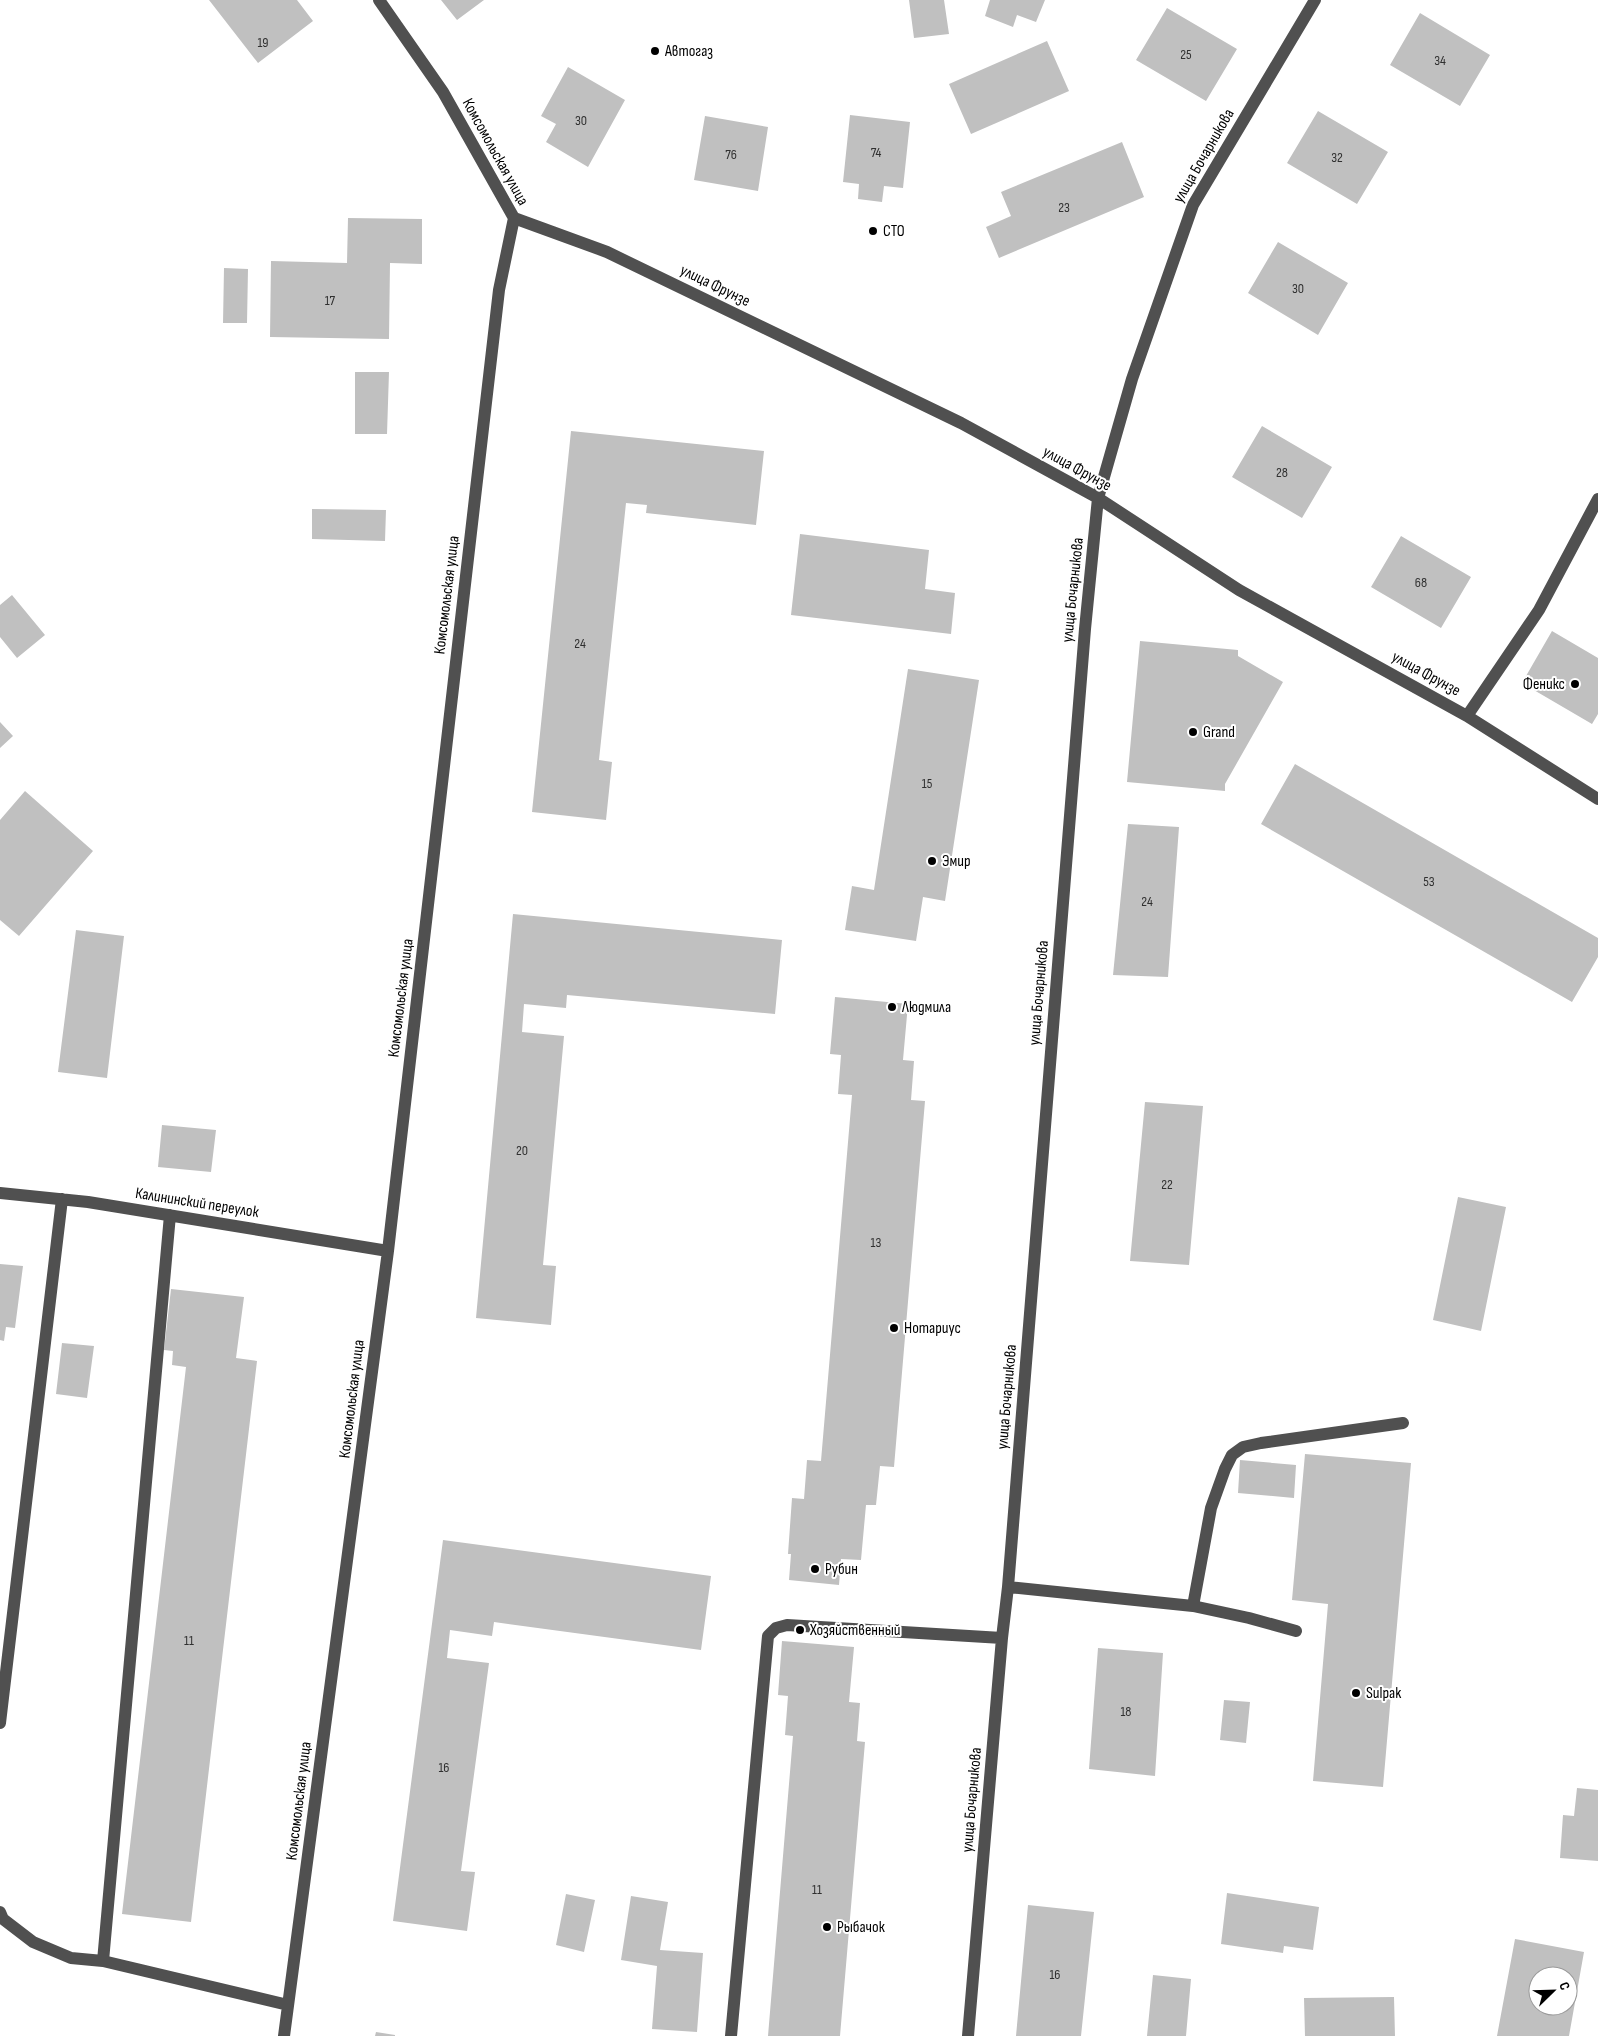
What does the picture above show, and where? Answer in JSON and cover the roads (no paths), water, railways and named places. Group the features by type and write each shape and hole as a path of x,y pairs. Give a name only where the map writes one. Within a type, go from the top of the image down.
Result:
{"street":[{"name":"Комсомольская улица","path":"284,2036 388,1250 499,290 514,218 443,92 379,0"},
{"name":"улица Бочарникова","path":"968,2036 1008,1587 1085,630 1098,498 1132,379 1193,205 1314,0"},
{"name":"улица Фрунзе","path":"514,218 608,252 961,423 1098,498 1239,590 1467,716 1598,799"},
{"path":"1467,716 1539,610 1598,499"},
{"name":"Калининский переулок","path":"0,1193 62,1199 388,1250"},
{"path":"0,1722 62,1199"},
{"path":"103,1960 170,1215"},
{"path":"1193,1606 1212,1508 1232,1455 1243,1447 1261,1443 1403,1422"},
{"path":"1008,1587 1193,1606 1249,1618 1296,1631"},
{"path":"731,2036 768,1636 776,1628 787,1625 1002,1638"},
{"path":"0,1912 3,1919 33,1942 71,1958 103,1960 288,2005"}],"place":[{"name":"Автогаз","path":"655,51"},
{"name":"СТО","path":"873,231"},
{"name":"Феникс","path":"1575,684"},
{"name":"Grand","path":"1193,732"},
{"name":"Эмир","path":"932,861"},
{"name":"Людмила","path":"892,1007"},
{"name":"Нотариус","path":"894,1328"},
{"name":"Рубин","path":"815,1569"},
{"name":"Хозяйственный","path":"800,1630"},
{"name":"Sulpak","path":"1356,1693"},
{"name":"Рыбачок","path":"827,1927"}]}
